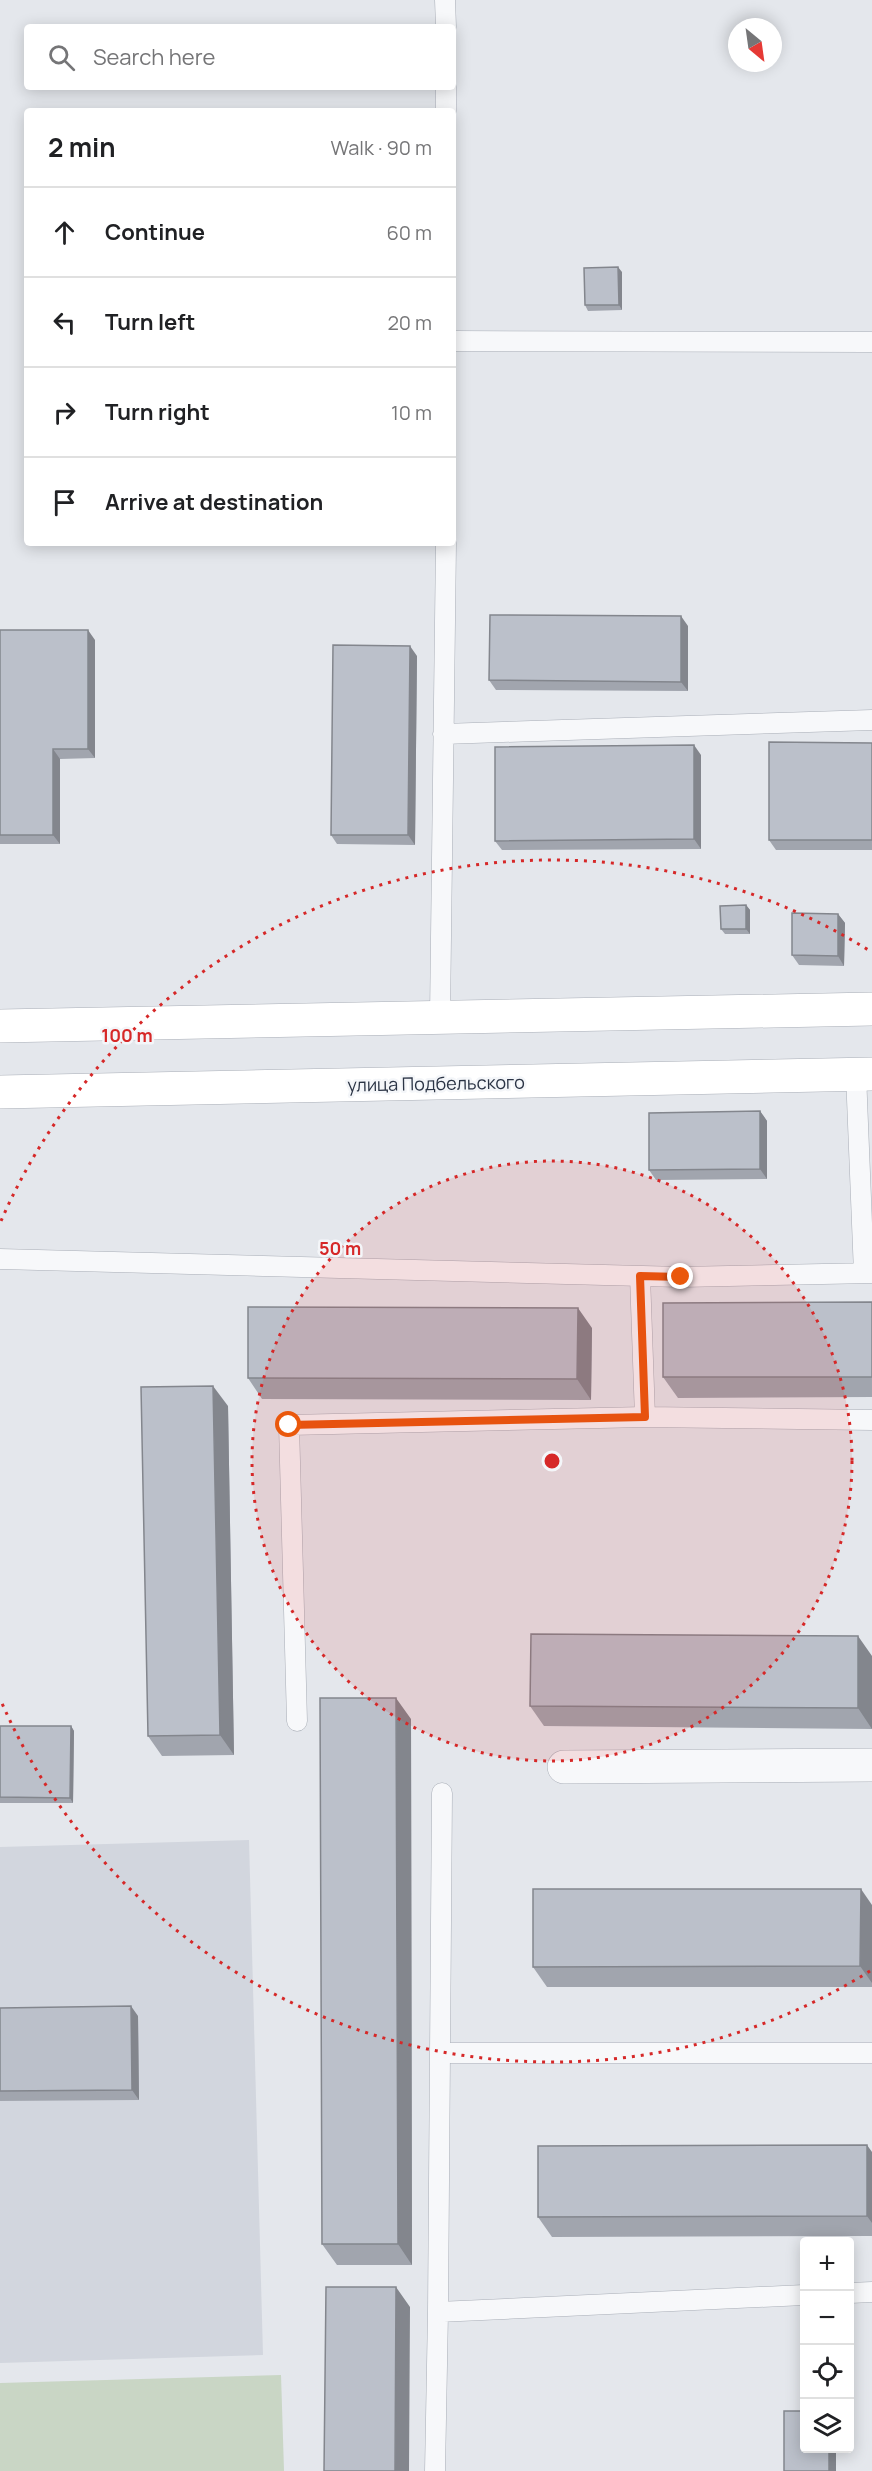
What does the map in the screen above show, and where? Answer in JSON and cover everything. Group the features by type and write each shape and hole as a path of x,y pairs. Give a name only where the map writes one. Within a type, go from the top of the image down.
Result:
{"main road":[{"path":"0,1026 872,1009"},
{"name":"улица Подбельского","path":"0,1092 864,1074"}],"street":[{"path":"564,1767 872,1765"}],"lane":[{"path":"445,0 446,24"},
{"path":"446,90 446,108"},
{"path":"456,341 872,342"},
{"path":"440,1016 446,546"},
{"path":"443,734 872,720"},
{"path":"0,1260 640,1276 868,1273 864,1074"},
{"path":"640,1276 645,1417"},
{"path":"297,1721 289,1425 645,1417 872,1420"},
{"path":"435,2471 442,1793"},
{"path":"440,2053 872,2053"},
{"path":"854,2293 872,2292"},
{"path":"438,2312 800,2295"}],"shaded area":[{"path":"249,1840 263,2355 0,2363 0,1847"}],"green space":[{"path":"281,2375 284,2471 0,2471 0,2383"}],"building":[{"path":"618,267 619,305 585,305 584,268"},
{"path":"490,615 681,616 681,682 489,680"},
{"path":"0,630 88,630 88,749 53,749 53,835 0,835"},
{"path":"333,645 410,646 408,835 331,835"},
{"path":"769,742 872,743 872,840 769,840"},
{"path":"694,745 694,839 495,841 495,747"},
{"path":"746,905 746,929 721,929 720,906"},
{"path":"792,913 838,914 838,956 792,955"},
{"path":"760,1111 760,1169 649,1170 649,1113"},
{"path":"872,1302 872,1377 663,1377 663,1303"},
{"path":"248,1307 578,1308 577,1379 248,1378"},
{"path":"213,1386 220,1735 148,1736 141,1387"},
{"path":"531,1634 858,1636 858,1708 530,1706"},
{"path":"320,1698 396,1698 398,2244 322,2244"},
{"path":"0,1726 71,1726 70,1798 0,1797"},
{"path":"533,1889 861,1889 860,1966 533,1967"},
{"path":"131,2006 132,2090 0,2091 0,2008"},
{"path":"867,2145 867,2216 538,2217 538,2146"},
{"path":"326,2287 396,2287 395,2471 324,2471"},
{"path":"784,2411 800,2411 800,2453 829,2453 829,2471 784,2471"}],"route":[{"path":"289,1425 645,1417 640,1276 681,1277"}]}
